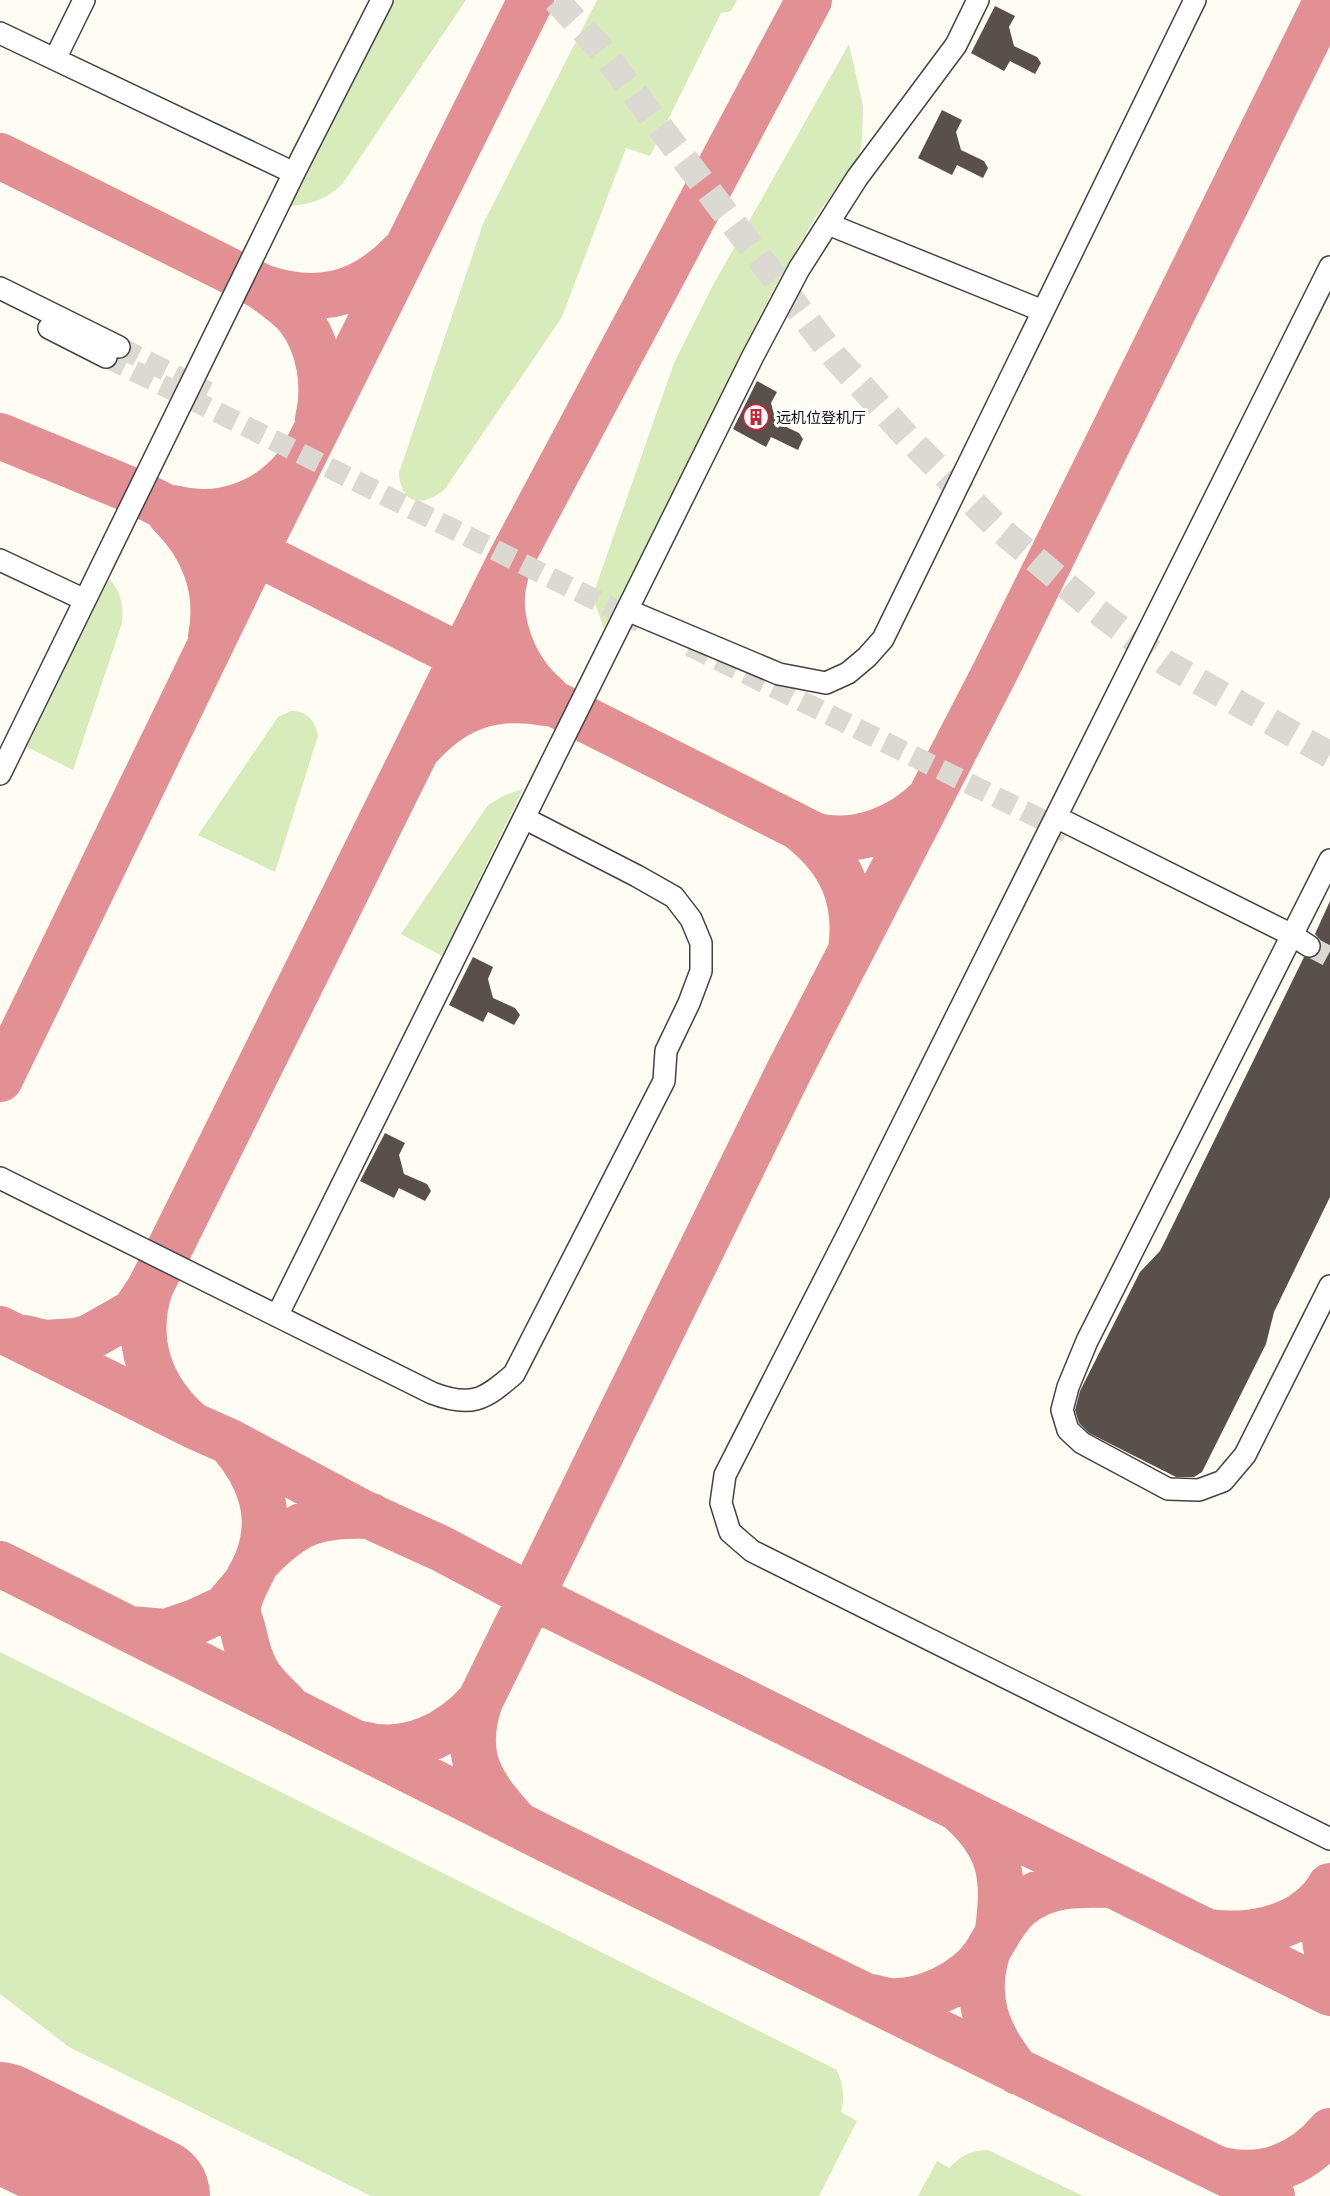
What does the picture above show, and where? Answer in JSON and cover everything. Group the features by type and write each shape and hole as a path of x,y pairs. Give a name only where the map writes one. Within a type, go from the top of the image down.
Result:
{"lane":[{"path":"55,59 84,0"},
{"path":"0,774 294,173 382,0"},
{"path":"277,1316 753,356 800,268 857,178 956,45 978,0"},
{"path":"627,610 779,674 826,683 848,673 867,657 883,639 1195,0"},
{"path":"0,33 294,173"},
{"path":"828,224 1043,311"},
{"path":"1330,267 859,1213 725,1475 721,1503 730,1532 752,1551 1330,1839"},
{"path":"0,288 112,352 0,303"},
{"path":"0,560 85,600"},
{"path":"0,1178 432,1393 453,1401 476,1400 498,1388 514,1374 664,1081 666,1051 689,1003 701,971 701,943 691,919 674,897 524,818"},
{"path":"1065,827 1297,942"},
{"path":"1330,860 1297,942 1087,1341 1068,1387 1062,1410 1068,1430 1082,1443 1168,1489 1200,1490 1223,1481 1245,1455 1330,1286"}],"green space":[{"path":"395,0 466,0 343,183 319,200 291,206"},
{"path":"597,0 737,0 731,11 721,13 650,156 626,148 562,317 445,489 429,499 415,500 404,492 399,473 483,224"},
{"path":"849,44 863,106 859,157 815,218 771,294 604,629 595,603 594,592 674,363 712,287"},
{"path":"109,579 121,600 122,623 73,770 27,747"},
{"path":"291,711 297,711 310,718 318,736 275,872 198,835 278,717"},
{"path":"523,789 442,956 401,934 488,805 505,795"},
{"path":"0,1652 837,2070 843,2091 841,2112 857,2121 819,2196 371,2196 69,2047 0,1994"},
{"path":"988,2150 1083,2196 918,2196 937,2161 949,2168 967,2154"}],"building":[{"path":"995,6 1015,16 1009,27 1014,46 1037,57 1041,63 1035,74 1010,61 1004,71 971,53"},
{"path":"942,110 962,120 956,132 961,150 984,161 988,168 983,178 957,165 952,175 918,158"},
{"name":"远机位登机厅","path":"757,381 777,392 771,403 776,422 799,433 803,439 798,450 771,437 766,447 733,429"},
{"path":"1330,901 1330,1197 1274,1312 1266,1344 1202,1472 1194,1477 1176,1477 1089,1433 1079,1423 1075,1410 1080,1391 1140,1272 1160,1251 1304,957 1314,958 1320,952 1321,941 1315,934"},
{"path":"473,957 493,967 488,979 493,998 515,1008 520,1015 514,1025 488,1012 483,1022 449,1005"},
{"path":"385,1133 405,1143 399,1155 404,1174 427,1184 431,1191 425,1201 399,1188 394,1198 360,1181"}],"taxiway":[{"path":"0,1079 255,553 531,0"},
{"path":"192,1425 165,1396 149,1363 143,1327 150,1288 510,561 809,0"},
{"path":"518,1825 494,1797 478,1769 473,1738 480,1701 789,1071 995,672 1327,0"},
{"path":"0,156 262,287 282,293 302,296 338,293 371,279 402,253"},
{"path":"262,287 298,317 312,340 321,380 318,419"},
{"path":"0,436 138,493 816,836 847,838 878,832 906,818 930,798"},
{"path":"173,508 207,512 240,506 270,491 295,468"},
{"path":"170,514 192,541 207,570 213,603 211,637"},
{"path":"506,573 502,606 509,640 524,671 546,696"},
{"path":"421,745 449,721 478,706 510,700 546,703"},
{"path":"802,830 828,855 844,883 852,915 851,951"},
{"path":"25,1338 44,1343 76,1341 90,1337 134,1312 150,1288"},
{"path":"0,1329 230,1442 365,1514 440,1548 531,1596 1330,1993"},
{"path":"230,1442 241,1455 256,1483 262,1498 265,1528 257,1561 241,1596 239,1616 256,1672 285,1704"},
{"path":"257,1562 283,1538 308,1523 335,1517 371,1516"},
{"path":"0,1564 550,1841 1272,2196"},
{"path":"130,1629 166,1632 195,1622 225,1608 247,1582"},
{"path":"361,1744 395,1747 427,1740 455,1724 480,1701"},
{"path":"962,1812 985,1839 998,1866 1001,1896 998,1930"},
{"path":"871,1997 902,2001 916,1999 943,1989 977,1965 1008,1917 1029,1898 1063,1886 1111,1885"},
{"path":"1209,1932 1253,1932 1282,1925 1308,1911 1330,1886"},
{"path":"1330,1892 1325,1910 1324,1929 1330,1966"},
{"path":"987,1953 982,1986 986,2017 999,2045 1018,2072"},
{"path":"0,2087 66,2137 156,2196"},
{"path":"1223,2170 1254,2173 1282,2166 1308,2152 1330,2131"}],"runway":[{"path":"0,2121 151,2196"}],"tunnel":[{"path":"556,0 599,47 834,356 908,438 996,526 1093,608 1166,663 1330,755"},
{"path":"119,347 208,392"},
{"path":"106,357 640,622"},
{"path":"690,646 1067,832"},
{"path":"1309,946 1330,957"}],"place":[{"name":"远机位登机厅","path":"756,417"}]}
